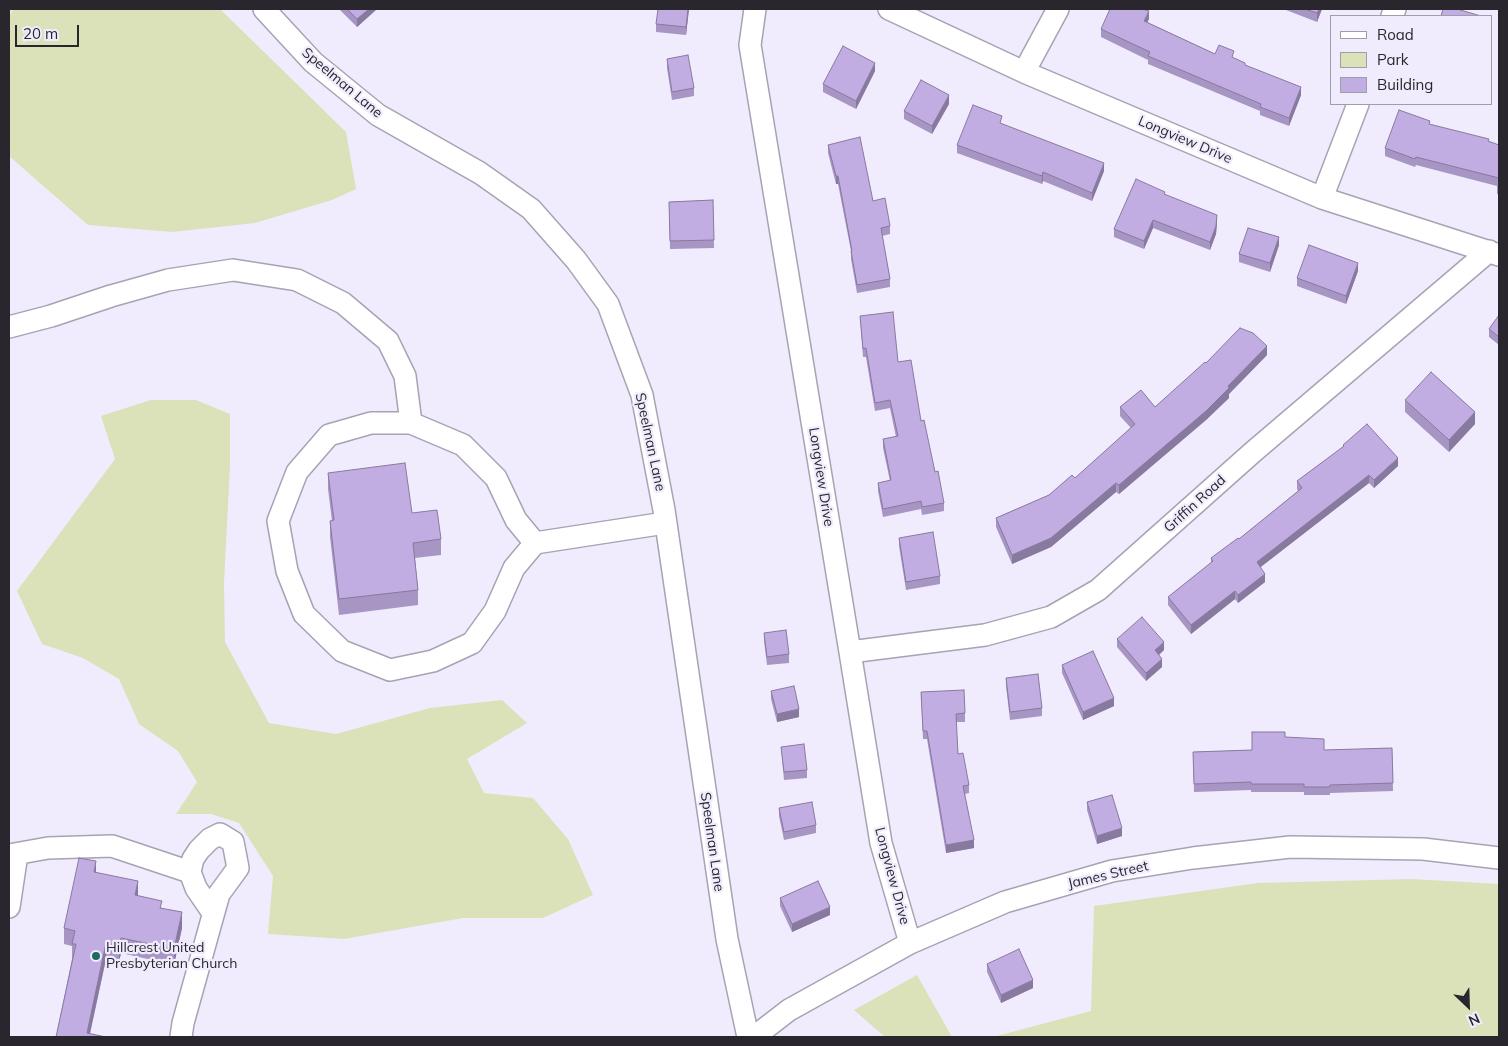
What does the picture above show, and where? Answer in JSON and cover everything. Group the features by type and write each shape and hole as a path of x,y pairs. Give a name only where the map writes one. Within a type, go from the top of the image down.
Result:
{"street":[{"name":"Speelman Lane","path":"264,9 313,62 378,115 480,173 531,209 576,260 608,304 642,394 664,510 727,939 748,1037"},
{"name":"Longview Drive","path":"755,9 750,44 850,652 882,843 910,943"},
{"name":"Longview Drive","path":"889,9 1024,72 1322,198 1494,253"},
{"path":"1024,72 1058,9"},
{"path":"1322,198 1358,105"},
{"name":"Griffin Road","path":"850,652 985,635 1051,617 1098,590 1253,452 1494,253"},
{"path":"9,327 168,280 233,270 297,280 343,303 388,341 405,376 411,424"},
{"path":"535,543 516,520 496,478 464,445 411,424 371,423 329,435 297,472 278,522 287,571 304,614 342,651 390,670 433,661 472,643 495,611 514,568 535,543 665,523"},
{"path":"181,1037 183,1023 219,894 238,868 233,842 220,834 210,839 193,859 190,872 196,888 213,913"},
{"path":"9,907 13,855 48,848 112,846 190,872"},
{"name":"James Street","path":"754,1037 789,1010 910,943 1006,902 1112,871 1193,858 1290,848 1423,849 1499,858"}],"green space":[{"path":"13,9 220,9 346,132 356,189 332,200 255,223 172,232 88,225 9,156 9,17"},
{"path":"151,400 196,400 230,414 230,466 224,583 225,642 269,723 336,734 430,708 502,700 527,723 467,759 484,793 533,798 568,839 593,895 543,918 463,918 344,939 268,934 273,876 239,823 211,814 176,814 197,782 178,751 139,724 119,679 83,658 42,644 17,591 115,459 101,416"},
{"path":"1412,879 1499,884 1499,1037 993,1037 1091,1011 1094,906 1258,883"},
{"path":"917,975 952,1037 885,1037 854,1010"}],"building":[{"path":"347,9 369,9 357,19"},
{"path":"658,9 688,9 686,27 656,24"},
{"path":"1110,9 1143,9 1149,11 1144,21 1215,54 1219,45 1234,51 1232,57 1245,63 1245,65 1301,87 1289,118 1260,107 1261,104 1148,56 1150,52 1101,29"},
{"path":"1305,9 1319,9 1317,13"},
{"path":"1443,9 1457,9 1478,15 1441,15"},
{"path":"843,46 875,63 856,101 823,84"},
{"path":"688,55 694,88 672,92 667,59"},
{"path":"921,80 949,95 932,126 904,111"},
{"path":"973,105 1002,116 1000,123 1104,163 1092,193 1043,172 1042,176 957,145"},
{"path":"1399,110 1430,121 1429,124 1489,139 1488,141 1499,145 1499,178 1416,157 1415,159 1385,148"},
{"path":"860,137 873,201 885,198 890,226 881,228 890,279 857,285 838,176 836,176 828,145"},
{"path":"1136,179 1165,192 1164,194 1217,215 1216,226 1210,242 1153,220 1144,241 1114,229"},
{"path":"713,200 714,240 670,241 669,202"},
{"path":"1248,228 1279,237 1270,263 1239,254"},
{"path":"1309,245 1358,263 1346,296 1297,278"},
{"path":"893,312 898,362 911,360 921,421 924,420 935,472 938,471 944,503 922,507 921,501 883,509 878,483 891,480 883,439 898,436 890,400 875,403 866,348 863,349 860,316"},
{"path":"1499,315 1499,337 1489,329"},
{"path":"1240,328 1253,333 1267,346 1206,411 1119,485 1116,483 1051,538 1012,555 996,518 1049,495 1072,475 1075,478 1135,424 1120,407 1141,390 1155,407 1206,363"},
{"path":"1431,372 1475,412 1449,440 1405,400"},
{"path":"1367,424 1398,458 1374,480 1369,475 1257,562 1265,574 1238,595 1235,591 1191,625 1168,597 1213,561 1211,558 1239,539 1302,488 1297,481 1344,446"},
{"path":"405,463 412,513 437,510 441,539 413,543 418,590 339,599 330,521 334,520 328,473"},
{"path":"933,532 940,576 906,582 899,538"},
{"path":"1142,617 1164,642 1155,650 1162,659 1146,673 1117,639"},
{"path":"786,630 789,654 767,657 764,633"},
{"path":"1093,651 1114,698 1083,712 1062,665"},
{"path":"1038,674 1042,708 1010,712 1006,678"},
{"path":"794,686 799,709 777,714 771,691"},
{"path":"964,690 965,713 956,714 958,754 963,753 969,785 963,786 974,840 946,845 927,731 923,731 921,692"},
{"path":"1252,732 1285,732 1285,737 1324,739 1324,750 1392,748 1393,783 1330,785 1330,787 1304,787 1304,784 1251,784 1251,782 1194,784 1193,752 1252,750"},
{"path":"804,744 807,770 784,772 781,747"},
{"path":"1112,795 1122,828 1097,836 1087,802"},
{"path":"812,802 816,825 784,832 779,808"},
{"name":"Hillcrest United Presbyterian Church","path":"79,858 96,861 94,872 138,881 135,895 162,901 160,908 182,912 174,949 121,938 119,946 106,943 87,1033 106,1037 56,1037 76,944 72,944 75,931 64,928"},
{"path":"818,881 830,907 792,924 780,898"},
{"path":"1019,949 1033,980 1001,995 987,964"}],"place":[{"name":"Hillcrest United Presbyterian Church","path":"96,956"}]}
